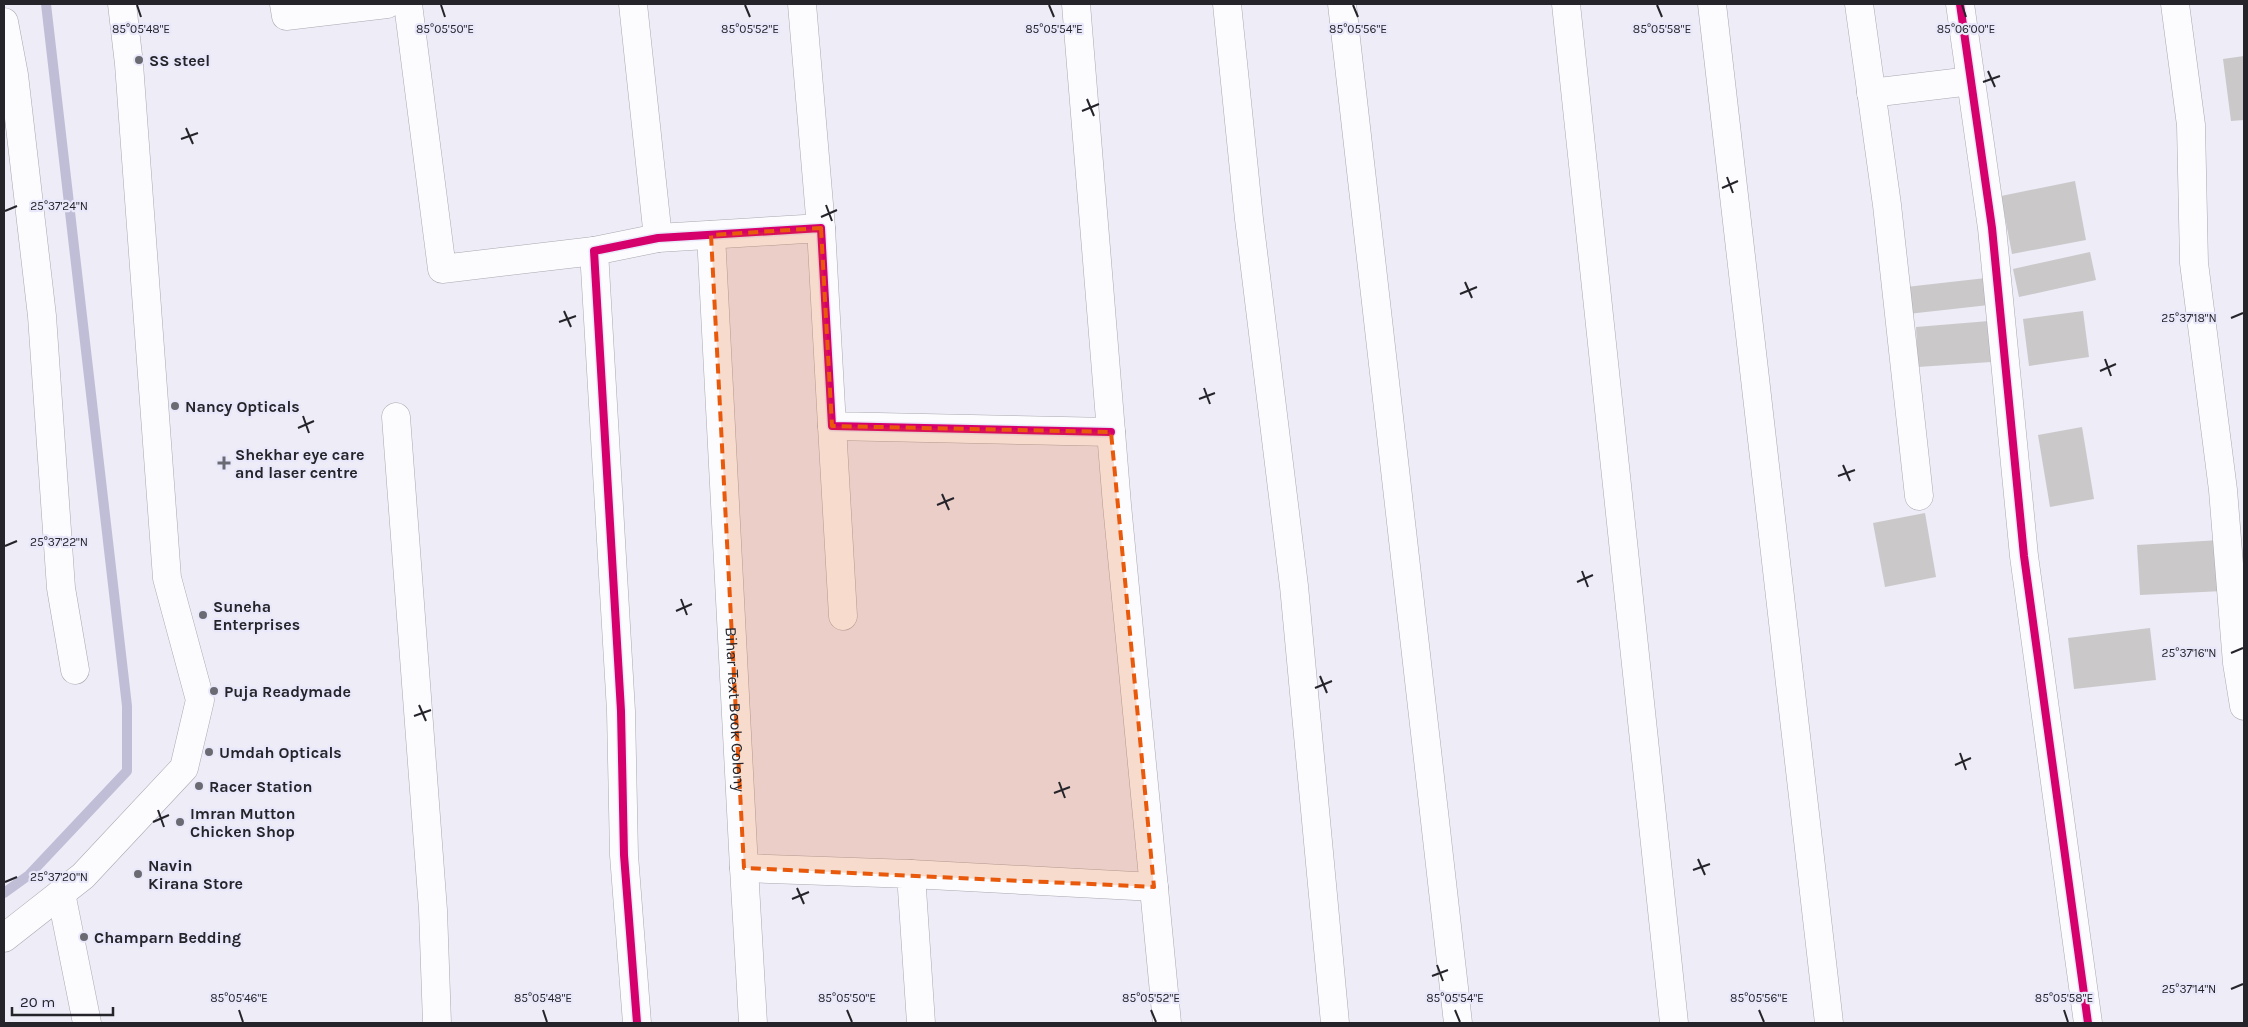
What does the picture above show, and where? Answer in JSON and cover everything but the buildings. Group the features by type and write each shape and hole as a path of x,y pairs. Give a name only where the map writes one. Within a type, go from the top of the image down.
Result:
{"street":[{"path":"4,938 83,876 184,768 200,700 167,578 129,64 122,4"},
{"path":"284,4 286,16 387,4"},
{"path":"408,4 442,269 594,251 658,238 821,228"},
{"path":"634,4 658,238"},
{"path":"802,4 821,228 843,616"},
{"path":"1076,4 1111,432 1167,1023"},
{"path":"1227,4 1250,229 1294,586 1335,1023"},
{"path":"1342,4 1458,1023"},
{"path":"1566,4 1674,1023"},
{"path":"1712,4 1829,1023"},
{"path":"1859,4 1887,205 1919,496"},
{"path":"1960,4 1992,228 2024,556 2088,1023"},
{"path":"2175,4 2191,125 2194,263 2223,490 2237,663 2244,706"},
{"path":"4,22 14,75 40,306 61,588 75,670"},
{"path":"1871,93 1971,81"},
{"name":"Bihar Text Book Colony","path":"711,235 753,1023"},
{"path":"594,251 621,712 624,855 637,1023"},
{"path":"396,417 434,910 437,1023"},
{"path":"832,426 1111,432"},
{"path":"744,868 911,874 1154,887"},
{"path":"911,874 921,1023"},
{"path":"61,892 87,1023"}],"highlighted area":[{"path":"821,228 832,426 1111,432 1154,887 744,868 711,235"}],"waterway":[{"path":"4,893 29,875 127,771 127,706 46,4"}],"cycle path":[{"path":"1960,4 1992,228 2024,556 2088,1023"},
{"path":"637,1023 624,855 621,711 594,251 658,238 821,228 832,426 1111,432"}],"place":[{"name":"SS steel","path":"139,60"},
{"name":"Nancy Opticals","path":"175,406"},
{"name":"Shekhar eye care and laser centre","path":"224,463"},
{"name":"Suneha Enterprises","path":"203,615"},
{"name":"Puja Readymade","path":"214,691"},
{"name":"Umdah Opticals","path":"209,752"},
{"name":"Racer Station","path":"199,786"},
{"name":"Imran Mutton Chicken Shop","path":"180,822"},
{"name":"Navin Kirana Store","path":"138,874"},
{"name":"Champarn Bedding","path":"84,937"}]}
